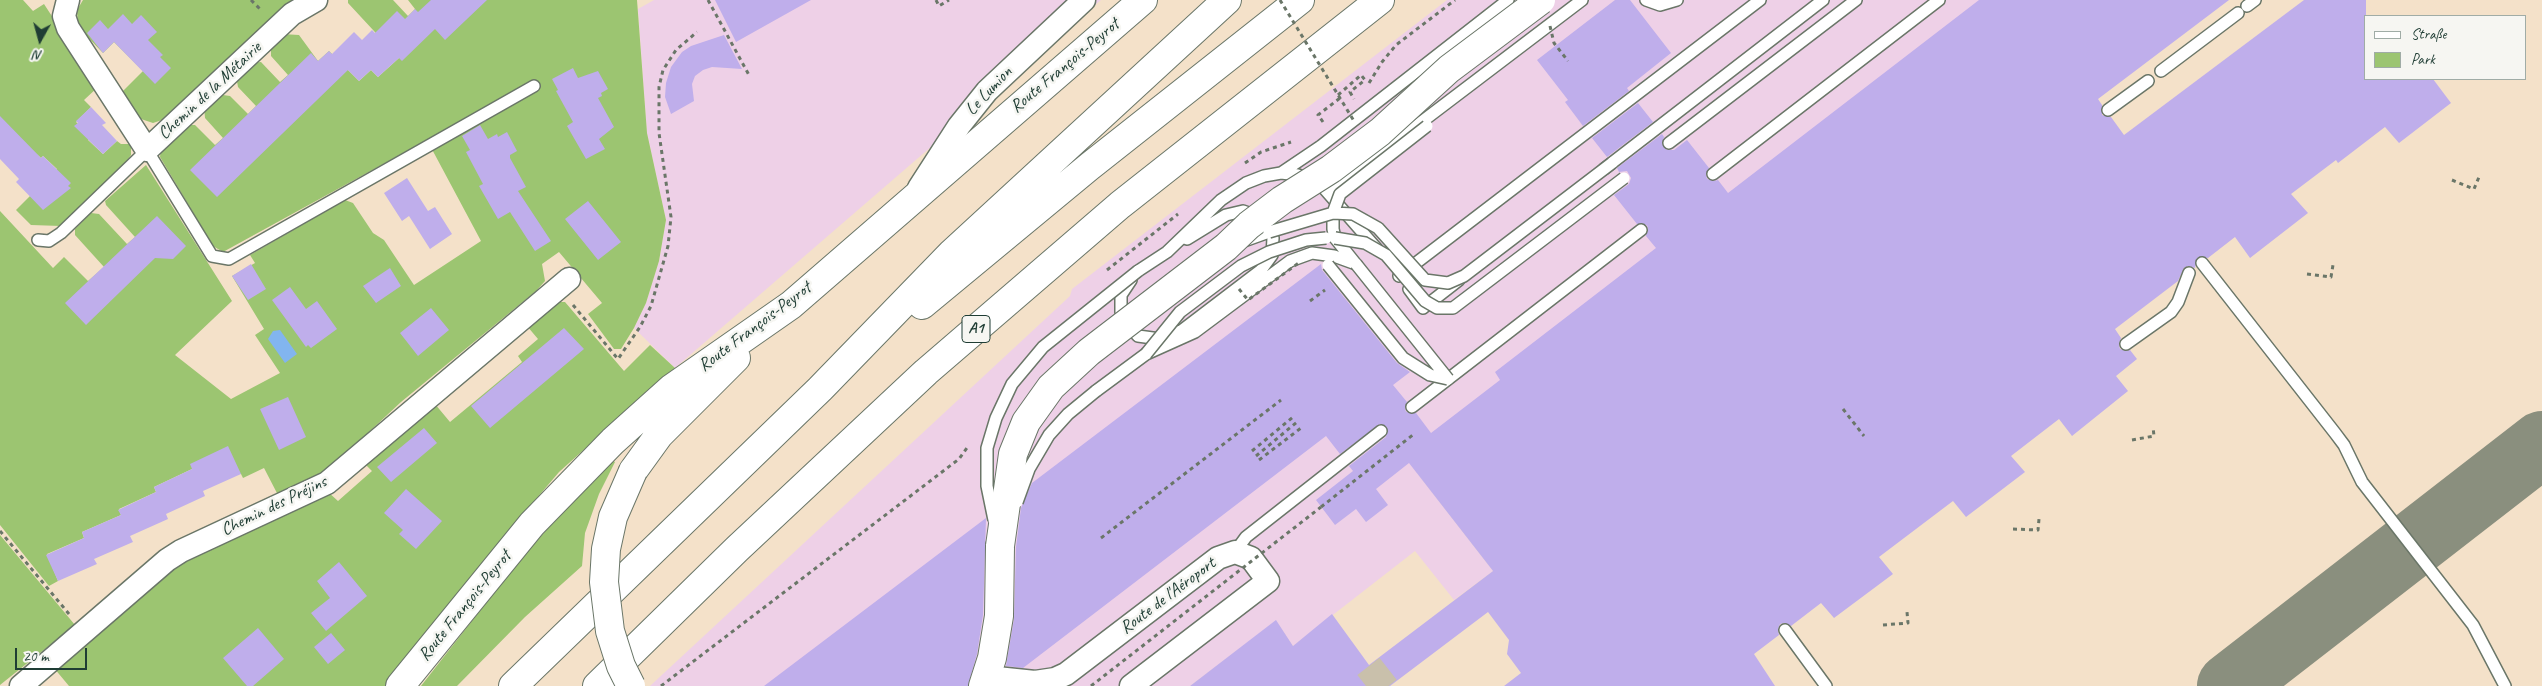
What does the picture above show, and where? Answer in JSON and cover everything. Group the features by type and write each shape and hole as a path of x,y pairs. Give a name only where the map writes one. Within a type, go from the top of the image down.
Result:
{"main road":[{"name":"Route François-Peyrot","path":"400,686 501,560 581,472 672,388 791,305 912,198 1144,0"},
{"path":"513,686 820,389 952,253 1226,0"},
{"path":"820,389 1090,166 1300,0"},
{"name":"A1","path":"597,686 736,549 926,372 1120,205 1380,0"},
{"path":"985,682 999,616 1000,546 1013,454 1035,408 1051,387 1089,352 1226,247 1249,225 1281,186 1331,169 1394,121 1449,69 1544,9"},
{"path":"631,686 621,666 610,631 604,582 606,549 613,517 633,472 659,435 791,305"}],"street":[{"name":"Chemin de la Métairie","path":"68,0 64,16 68,28 147,150 292,14 316,0"},
{"name":"Le Lumion","path":"912,198 959,126 987,91 1084,0"},
{"name":"Chemin des Préjins","path":"21,686 167,560 181,551 327,483 563,283"},
{"name":"Route de l'Aéroport","path":"985,682 1047,681 1066,674 1170,592 1218,558 1235,552 1251,558 1268,581 1131,686"}],"lane":[{"path":"1264,233 1281,186 1321,146 1508,0"},
{"path":"1328,193 1582,0"},
{"path":"1448,379 1430,374 1403,358 1327,260 1333,213 1340,194 1357,179 1592,0"},
{"path":"1646,0 1660,5 1677,0"},
{"path":"1399,276 1760,0"},
{"path":"1281,186 1298,176 1321,185 1399,276 1423,308 1824,0"},
{"path":"1657,128 1824,0"},
{"path":"1669,143 1856,0"},
{"path":"1713,174 1938,0"},
{"path":"2161,71 2247,6"},
{"path":"2108,110 2148,80"},
{"path":"38,240 49,240 61,233 147,150 212,256 229,259 534,86"},
{"path":"1226,247 1264,233 1333,213 1353,214 1378,228 1418,275 1432,282 1448,283 1464,276 1612,163"},
{"path":"1167,252 1221,200 1246,183 1264,176 1281,186"},
{"path":"1146,354 1180,312 1241,266 1275,250 1306,240 1331,238 1364,243 1386,255 1425,301 1437,308 1453,308 1624,178"},
{"path":"1000,546 987,486 986,459 990,435 1006,396 1021,371 1043,347 1137,274 1167,252 1236,212 1243,211 1260,217 1269,225 1273,238 1272,255 1261,270 1181,330 1167,337 1145,338 1132,332 1125,322 1121,312 1121,295 1126,285 1137,274"},
{"path":"1412,407 1641,230"},
{"path":"1331,238 1356,264 1448,379"},
{"path":"1000,546 1029,470 1049,435 1068,414 1096,391 1146,354 1195,332 1246,298 1290,261 1301,256 1356,264"},
{"path":"2202,263 2344,445 2362,482 2474,625 2505,686"},
{"path":"2126,344 2170,312 2178,302 2189,273"},
{"path":"1235,552 1246,536 1381,431"},
{"path":"1785,630 1826,686"}],"path":[{"path":"708,0 749,75"},
{"path":"936,0 939,6 949,0"},
{"path":"1280,0 1358,128"},
{"path":"1544,9 1554,44 1568,61"},
{"path":"563,283 618,358 628,348 651,306 668,246 671,217 659,133 660,87 663,70 676,50 697,32"},
{"path":"1324,123 1318,114 1361,75 1365,80 1350,92 1355,99"},
{"path":"2452,180 2474,189 2479,177"},
{"path":"2307,274 2331,277 2333,265"},
{"path":"1236,285 1246,298"},
{"path":"1101,538 1281,400"},
{"path":"1844,409 1864,436"},
{"path":"1252,451 1293,417"},
{"path":"1256,456 1297,422"},
{"path":"2132,440 2154,436 2153,427"},
{"path":"1259,460 1301,428"},
{"path":"1091,686 1414,434"},
{"path":"2013,529 2038,530 2039,519"},
{"path":"0,531 84,631"},
{"path":"1883,625 1908,623 1908,612"}],"shaded area":[{"path":"654,0 1101,0 675,368 634,328 646,303 659,261 666,220 647,133 638,9"},
{"path":"1447,0 2034,0 1417,473 1493,571 1454,600 1415,551 1293,646 1276,621 1190,686 650,686 1070,296 1072,289"}],"green space":[{"path":"0,0 23,0 33,11 44,4 98,87 84,100 91,107 76,122 91,136 88,140 103,154 117,141 121,144 131,144 131,155 126,162 61,226 31,225 16,210 57,169 0,123"},
{"path":"83,0 304,0 168,118 153,123 138,118 119,95 143,71 114,42 103,53 78,27 77,10"},
{"path":"348,0 393,0 408,16 415,9 408,0 637,0 647,133 666,220 659,261 646,303 634,328 621,349 614,349 588,314 602,303 559,252 542,264 545,281 536,291 401,402 323,475 279,497 264,468 243,478 241,474 192,469 154,487 156,492 119,509 121,515 82,532 84,538 47,554 58,581 49,586 0,525 0,211 53,268 64,257 88,281 104,267 75,235 75,229 91,213 99,214 127,244 135,237 106,205 105,201 146,165 232,301 175,355 231,399 280,373 255,335 264,329 232,276 255,263 250,255 345,200 353,203 373,233 384,240 414,285 481,241 427,140 223,252 213,246 160,157 161,148 184,125 195,125 215,145 223,138 205,118 204,106 216,94 230,96 248,114 256,106 238,87 236,76 249,63 261,62 280,82 288,75 271,56 271,45 282,34 299,35 318,61 329,51 359,81 371,70 378,77 399,58 348,3"},
{"path":"558,302 565,302 624,371 650,345 675,368 559,472 492,551 387,686 69,686 54,668 182,561 328,492 338,501 372,471 365,464 435,404 450,422 522,362 518,356 538,339 527,326"},
{"path":"612,460 615,462 599,494 585,533 582,566 525,617 457,686 421,686 515,566 568,505"},
{"path":"0,535 75,625 0,685"}],"water":[{"path":"280,330 297,354 285,363 268,339 273,331"}],"building":[{"path":"431,0 487,0 445,40 435,29 402,61 399,58 378,77 371,70 359,81 348,70 217,197 190,170 311,53 318,61 329,51 332,54 354,32 362,40 372,30 375,33 397,11 405,19 415,9 418,12"},
{"path":"715,0 811,0 736,42"},
{"path":"1615,0 1630,0 1671,53 1627,88 1629,91 1583,126 1565,102 1568,100 1537,60"},
{"path":"1979,0 2229,0 2098,99 2102,105 2102,115 2111,117 2124,135 2304,0 2366,0 2366,15 2364,15 2364,80 2434,80 2451,103 2399,143 2385,127 2338,163 2336,160 2291,194 2308,213 2250,258 2235,237 2208,258 2198,257 2195,268 2188,266 2184,268 2178,281 2115,329 2121,338 2120,349 2130,350 2137,359 2116,376 2128,391 2072,436 2059,419 2011,456 2025,472 1966,517 1953,501 1879,557 1893,574 1834,618 1821,603 1791,626 1785,623 1780,624 1779,635 1754,654 1775,686 1504,686 1521,673 1507,654 1509,640 1488,612 1390,686 1190,686 1276,620 1293,646 1332,614 1369,665 1493,571 1409,463 1376,489 1388,505 1366,522 1356,509 1335,525 1316,500 1353,471 1349,466 1386,437 1387,427 1380,424 1340,454 1326,436 1023,668 1006,666 1014,619 1016,547 1021,508 1032,483 1321,264 1322,270 1397,363 1410,372 1393,385 1407,402 1406,412 1416,413 1431,433 1500,380 1495,372 1656,248 1646,236 1647,225 1637,224 1614,195 1629,184 1631,178 1627,171 1619,172 1617,168 1662,134 1664,137 1662,144 1667,150 1674,150 1687,140 1709,168 1706,174 1707,179 1718,180 1728,193"},
{"path":"123,14 132,24 141,15 157,32 148,40 163,55 160,57 171,68 155,84 114,42 103,53 87,33 100,20 108,29"},
{"path":"724,35 742,69 712,67 703,70 695,76 692,84 694,101 671,114 665,97 666,83 671,67 682,52 691,46"},
{"path":"573,68 578,78 598,71 608,89 601,93 602,96 598,98 614,127 599,139 605,149 586,159 567,126 573,122 556,91 558,90 552,79"},
{"path":"1638,103 1653,122 1607,157 1592,138"},
{"path":"91,107 106,123 102,125 117,141 103,154 74,126 78,123 76,121"},
{"path":"0,116 41,158 43,156 71,183 68,186 71,188 43,210 16,182 19,179 0,159"},
{"path":"480,125 488,139 497,134 498,137 507,132 517,151 510,155 510,158 526,187 518,191 551,241 535,251 510,212 498,219 479,186 483,184 466,152 470,150 462,136"},
{"path":"407,178 428,211 435,207 452,234 430,249 409,216 402,221 384,193"},
{"path":"588,201 621,242 598,260 565,219"},
{"path":"157,216 186,246 173,259 155,258 86,325 65,303"},
{"path":"251,264 266,289 248,300 232,276"},
{"path":"390,268 401,286 376,303 363,286"},
{"path":"290,287 306,309 317,301 337,329 311,348 308,345 306,347 272,300"},
{"path":"431,308 449,330 418,356 400,333"},
{"path":"564,328 584,349 490,428 471,406"},
{"path":"288,397 306,437 279,450 260,409"},
{"path":"424,428 437,443 391,482 377,467"},
{"path":"228,446 241,474 203,491 205,496 166,514 168,519 130,536 133,542 94,559 97,564 58,581 46,555 84,538 82,532 121,515 118,510 156,492 154,487 192,469 190,464"},
{"path":"406,489 442,521 416,549 399,534 403,530 384,513"},
{"path":"986,518 983,615 977,654 968,686 764,686"},
{"path":"339,562 367,596 326,631 311,613 330,598 317,581"},
{"path":"258,628 284,659 253,686 247,686 223,658"},
{"path":"331,633 345,650 328,664 314,647"}],"taxiway":[{"path":"2230,686 2542,444"}],"tunnel":[{"path":"1366,686 1398,661"}]}
